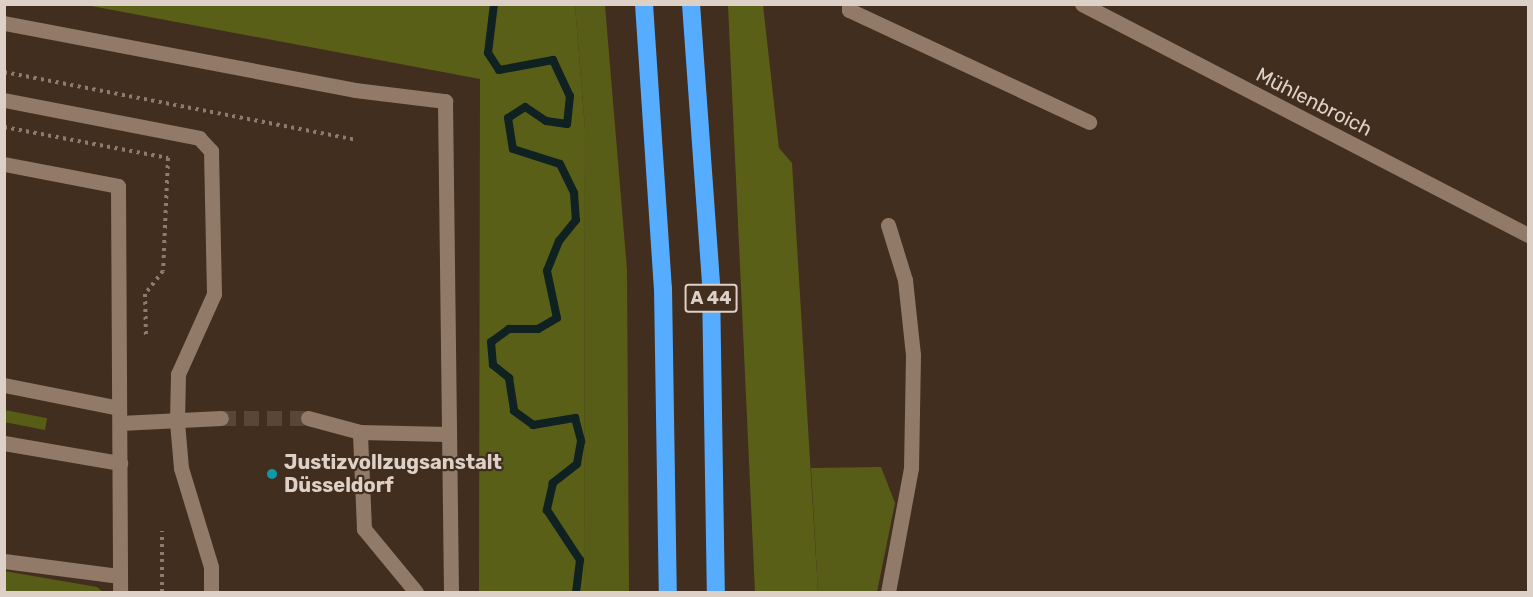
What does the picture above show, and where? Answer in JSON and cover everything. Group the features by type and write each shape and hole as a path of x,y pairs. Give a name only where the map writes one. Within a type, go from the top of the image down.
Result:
{"highway":[{"name":"A 44","path":"644,4 663,288 668,592"},
{"name":"A 44","path":"691,4 711,285 716,592"}],"street":[{"path":"849,4 849,10 1089,122"},
{"name":"Mühlenbroich","path":"1082,4 1528,235"},
{"path":"4,22 355,90 445,101 447,434 451,592"},
{"path":"4,100 199,138 211,151 214,294 178,374 177,422 181,468 211,567 211,592"},
{"path":"4,164 118,186 120,592"},
{"path":"888,225 905,280 914,355 911,468 888,592"},
{"path":"4,385 119,408"},
{"path":"120,423 177,422 221,418"},
{"path":"308,418 360,432 447,434"},
{"path":"360,432 364,529 416,592"},
{"path":"4,443 120,463"},
{"path":"4,561 120,576"}],"path":[{"path":"4,72 356,140"},
{"path":"162,531 162,592"}],"green space":[{"path":"86,5 575,5 585,129 584,592 479,592 480,79"},
{"path":"575,5 605,5 627,270 629,592 584,592 585,129"},
{"path":"728,5 763,5 779,148 792,163 818,592 755,592"},
{"path":"5,410 47,418 45,430 4,422"},
{"path":"881,467 895,503 877,592 818,592 811,468"},
{"path":"4,571 97,587 103,592 5,592"}],"waterway":[{"path":"494,4 488,53 499,70 553,60 570,96 567,124 546,121 525,107 508,118 513,149 560,164 574,193 576,220 559,241 547,271 557,318 538,329 509,329 491,342 493,365 509,378 514,411 533,425 575,418 581,441 577,464 553,483 547,510 580,560 576,592"}],"tunnel":[{"path":"221,418 308,418"}],"place":[{"name":"Justizvollzugsanstalt Düsseldorf","path":"272,474"}]}
